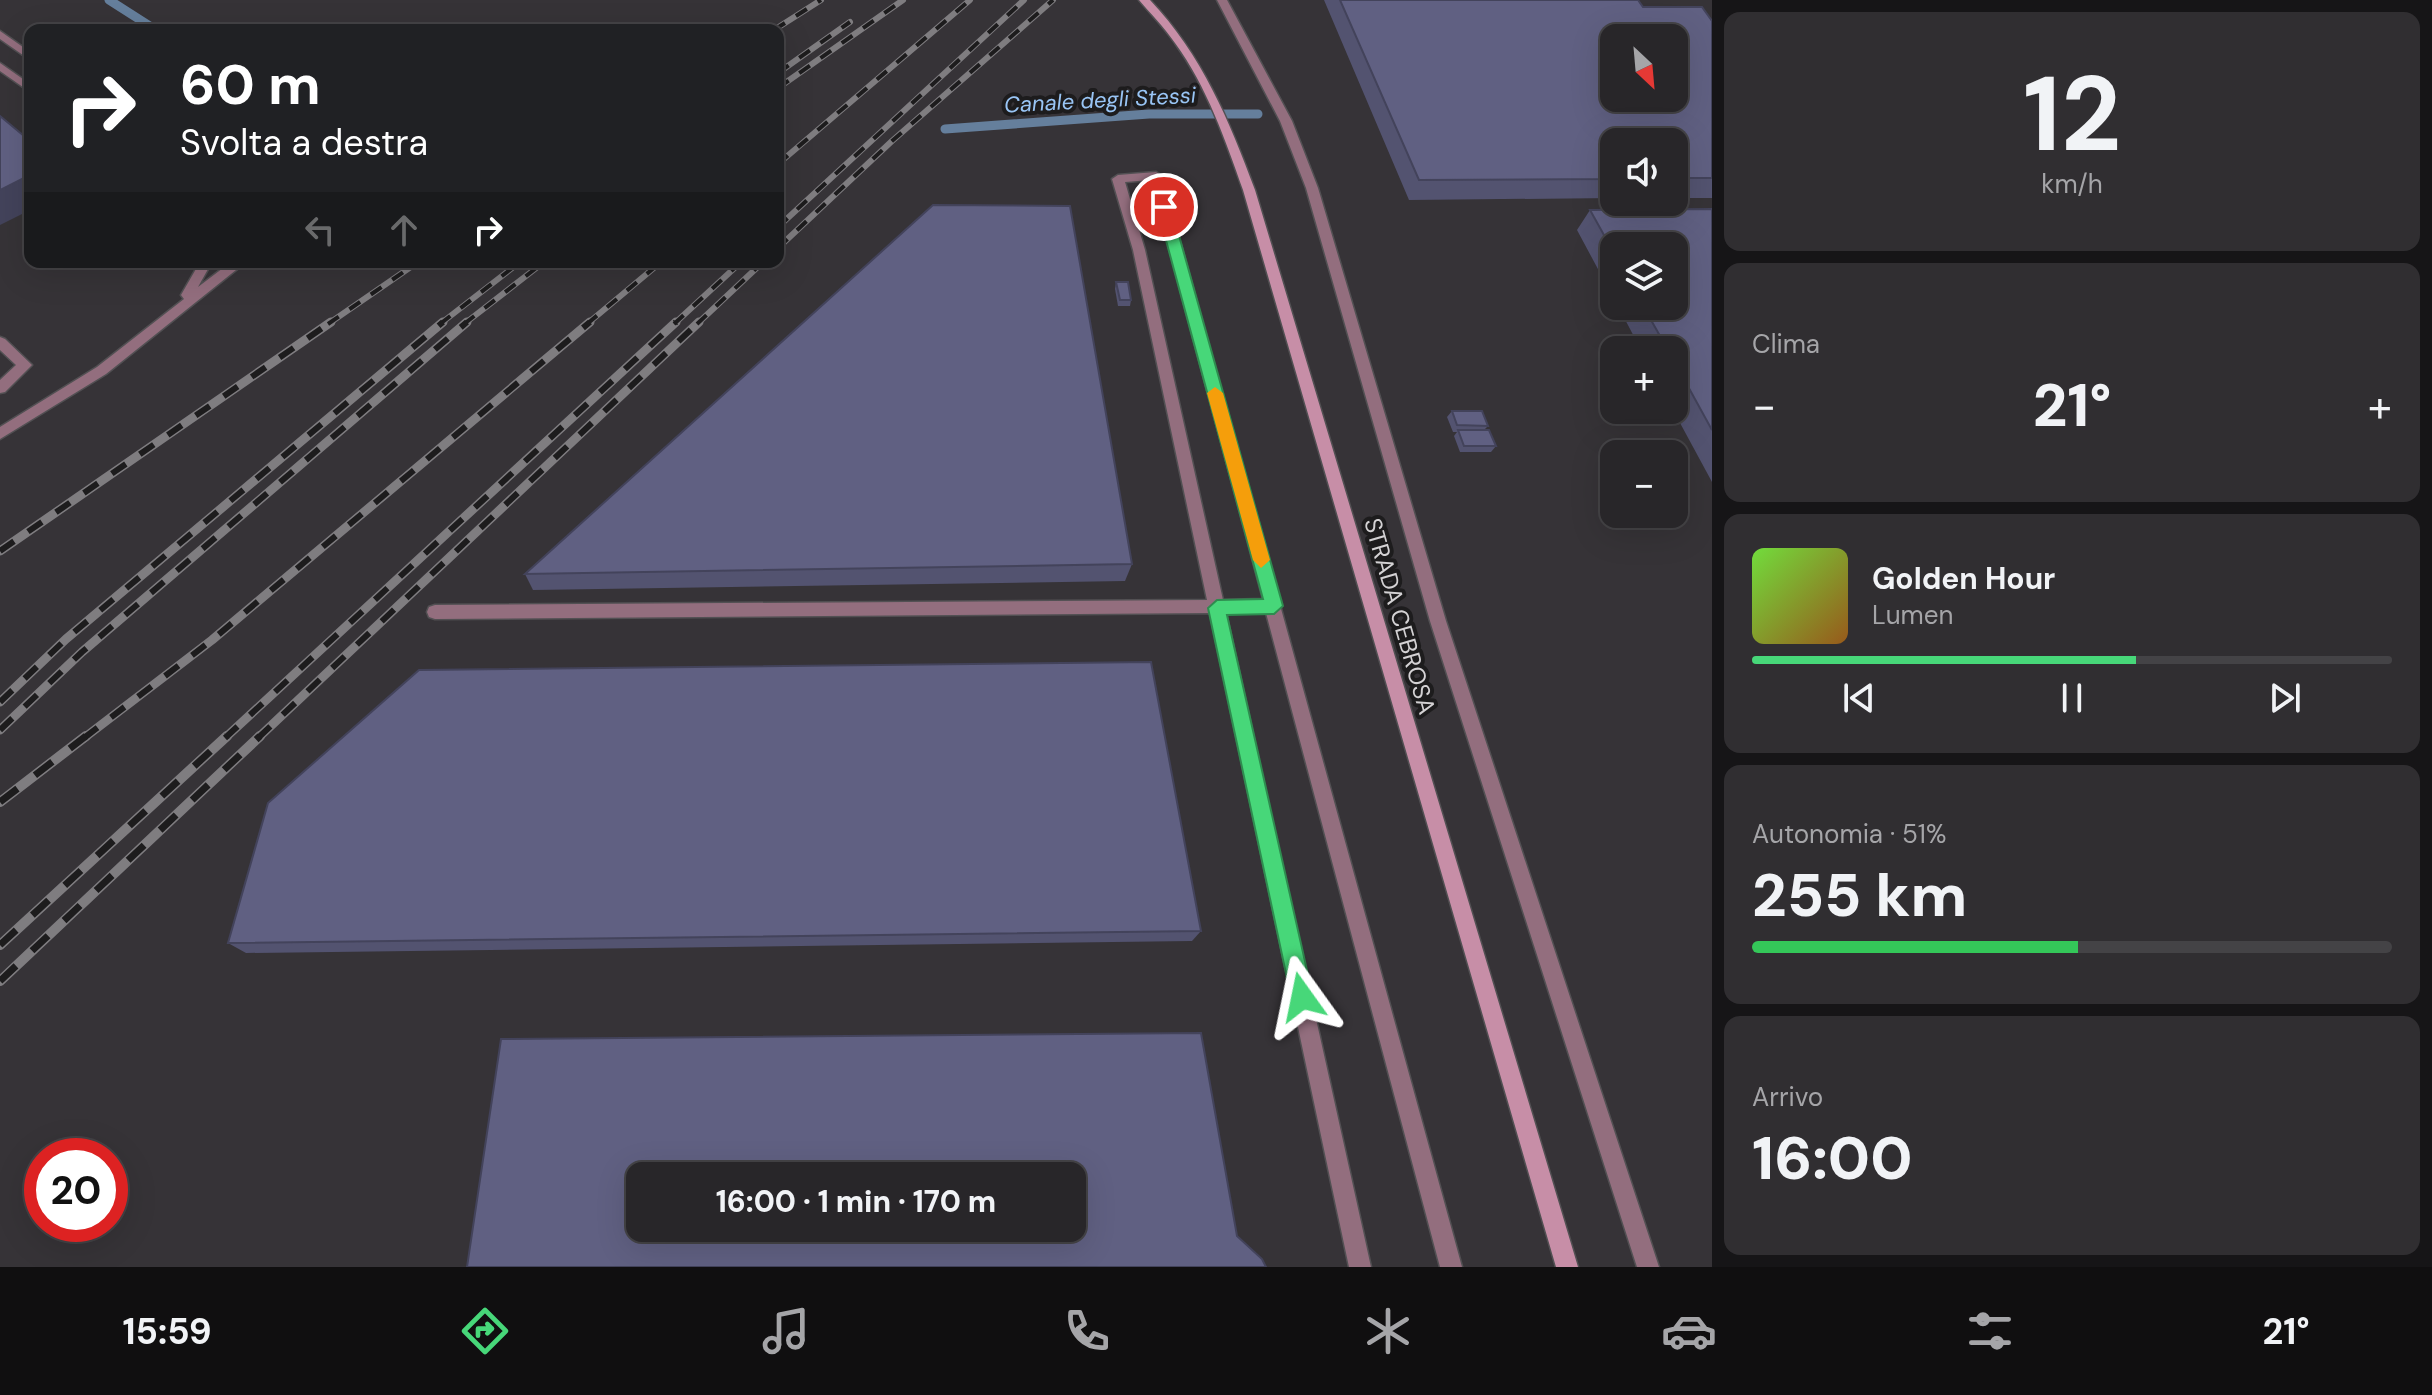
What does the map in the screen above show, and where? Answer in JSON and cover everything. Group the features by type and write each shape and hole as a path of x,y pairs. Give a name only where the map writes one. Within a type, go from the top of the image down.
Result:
{"main road":[{"name":"STRADA CEBROSA","path":"1144,0 1175,33 1219,104 1249,190 1567,1267"}],"street":[{"name":"STRADA CEBROSA","path":"1222,0 1286,121 1312,188 1443,636 1648,1267"},
{"path":"0,34 24,52"},
{"path":"0,66 24,84"},
{"path":"1360,1267 1139,250 1118,179 1156,176 1451,1267"},
{"path":"182,303 202,268"},
{"path":"0,434 72,392 136,345 182,303 232,268"},
{"path":"0,342 25,365 0,388"},
{"path":"435,612 1274,606"}],"building":[{"path":"1340,0 1638,0 1643,7 1702,7 1712,21 1712,178 1688,178 1688,128 1600,128 1600,179 1419,180"},
{"path":"0,116 24,136 24,178 0,190"},
{"path":"933,205 1070,206 1132,564 525,574"},
{"path":"1688,209 1712,209 1712,430 1688,386 1688,336 1660,336 1651,320 1688,320 1688,232 1602,232 1590,210 1600,210 1600,216 1688,216"},
{"path":"1116,282 1128,282 1131,300 1120,300"},
{"path":"1452,411 1482,411 1488,426 1457,425"},
{"path":"1458,430 1489,430 1496,446 1464,446"},
{"path":"1151,662 1201,931 228,943 268,803 419,670"},
{"path":"1201,1033 1237,1236 1262,1259 1266,1267 467,1267 501,1039"}],"waterway":[{"name":"Canale degli Stessi","path":"109,0 147,24"},
{"name":"Canale degli Stessi","path":"945,129 1149,114 1258,114"}],"railway":[{"path":"783,24 821,0"},
{"path":"784,84 903,0"},
{"path":"784,159 970,0"},
{"path":"784,221 1024,0"},
{"path":"784,242 892,141 1053,0"},
{"path":"784,69 850,22"},
{"path":"328,324 409,268"},
{"path":"440,324 512,268"},
{"path":"464,324 536,268"},
{"path":"587,324 654,268"},
{"path":"674,324 735,268"},
{"path":"697,324 757,268"},
{"path":"0,551 331,322"},
{"path":"0,702 66,639 443,322"},
{"path":"0,730 82,652 467,322"},
{"path":"84,738 212,640 590,322"},
{"path":"225,738 676,322"},
{"path":"258,738 699,322"},
{"path":"0,802 86,736"},
{"path":"0,945 227,736"},
{"path":"0,981 260,736"}],"slow traffic":[{"path":"1215,393 1261,560"}],"route":[{"path":"1164,207 1274,606 1217,608 1302,997"}]}
